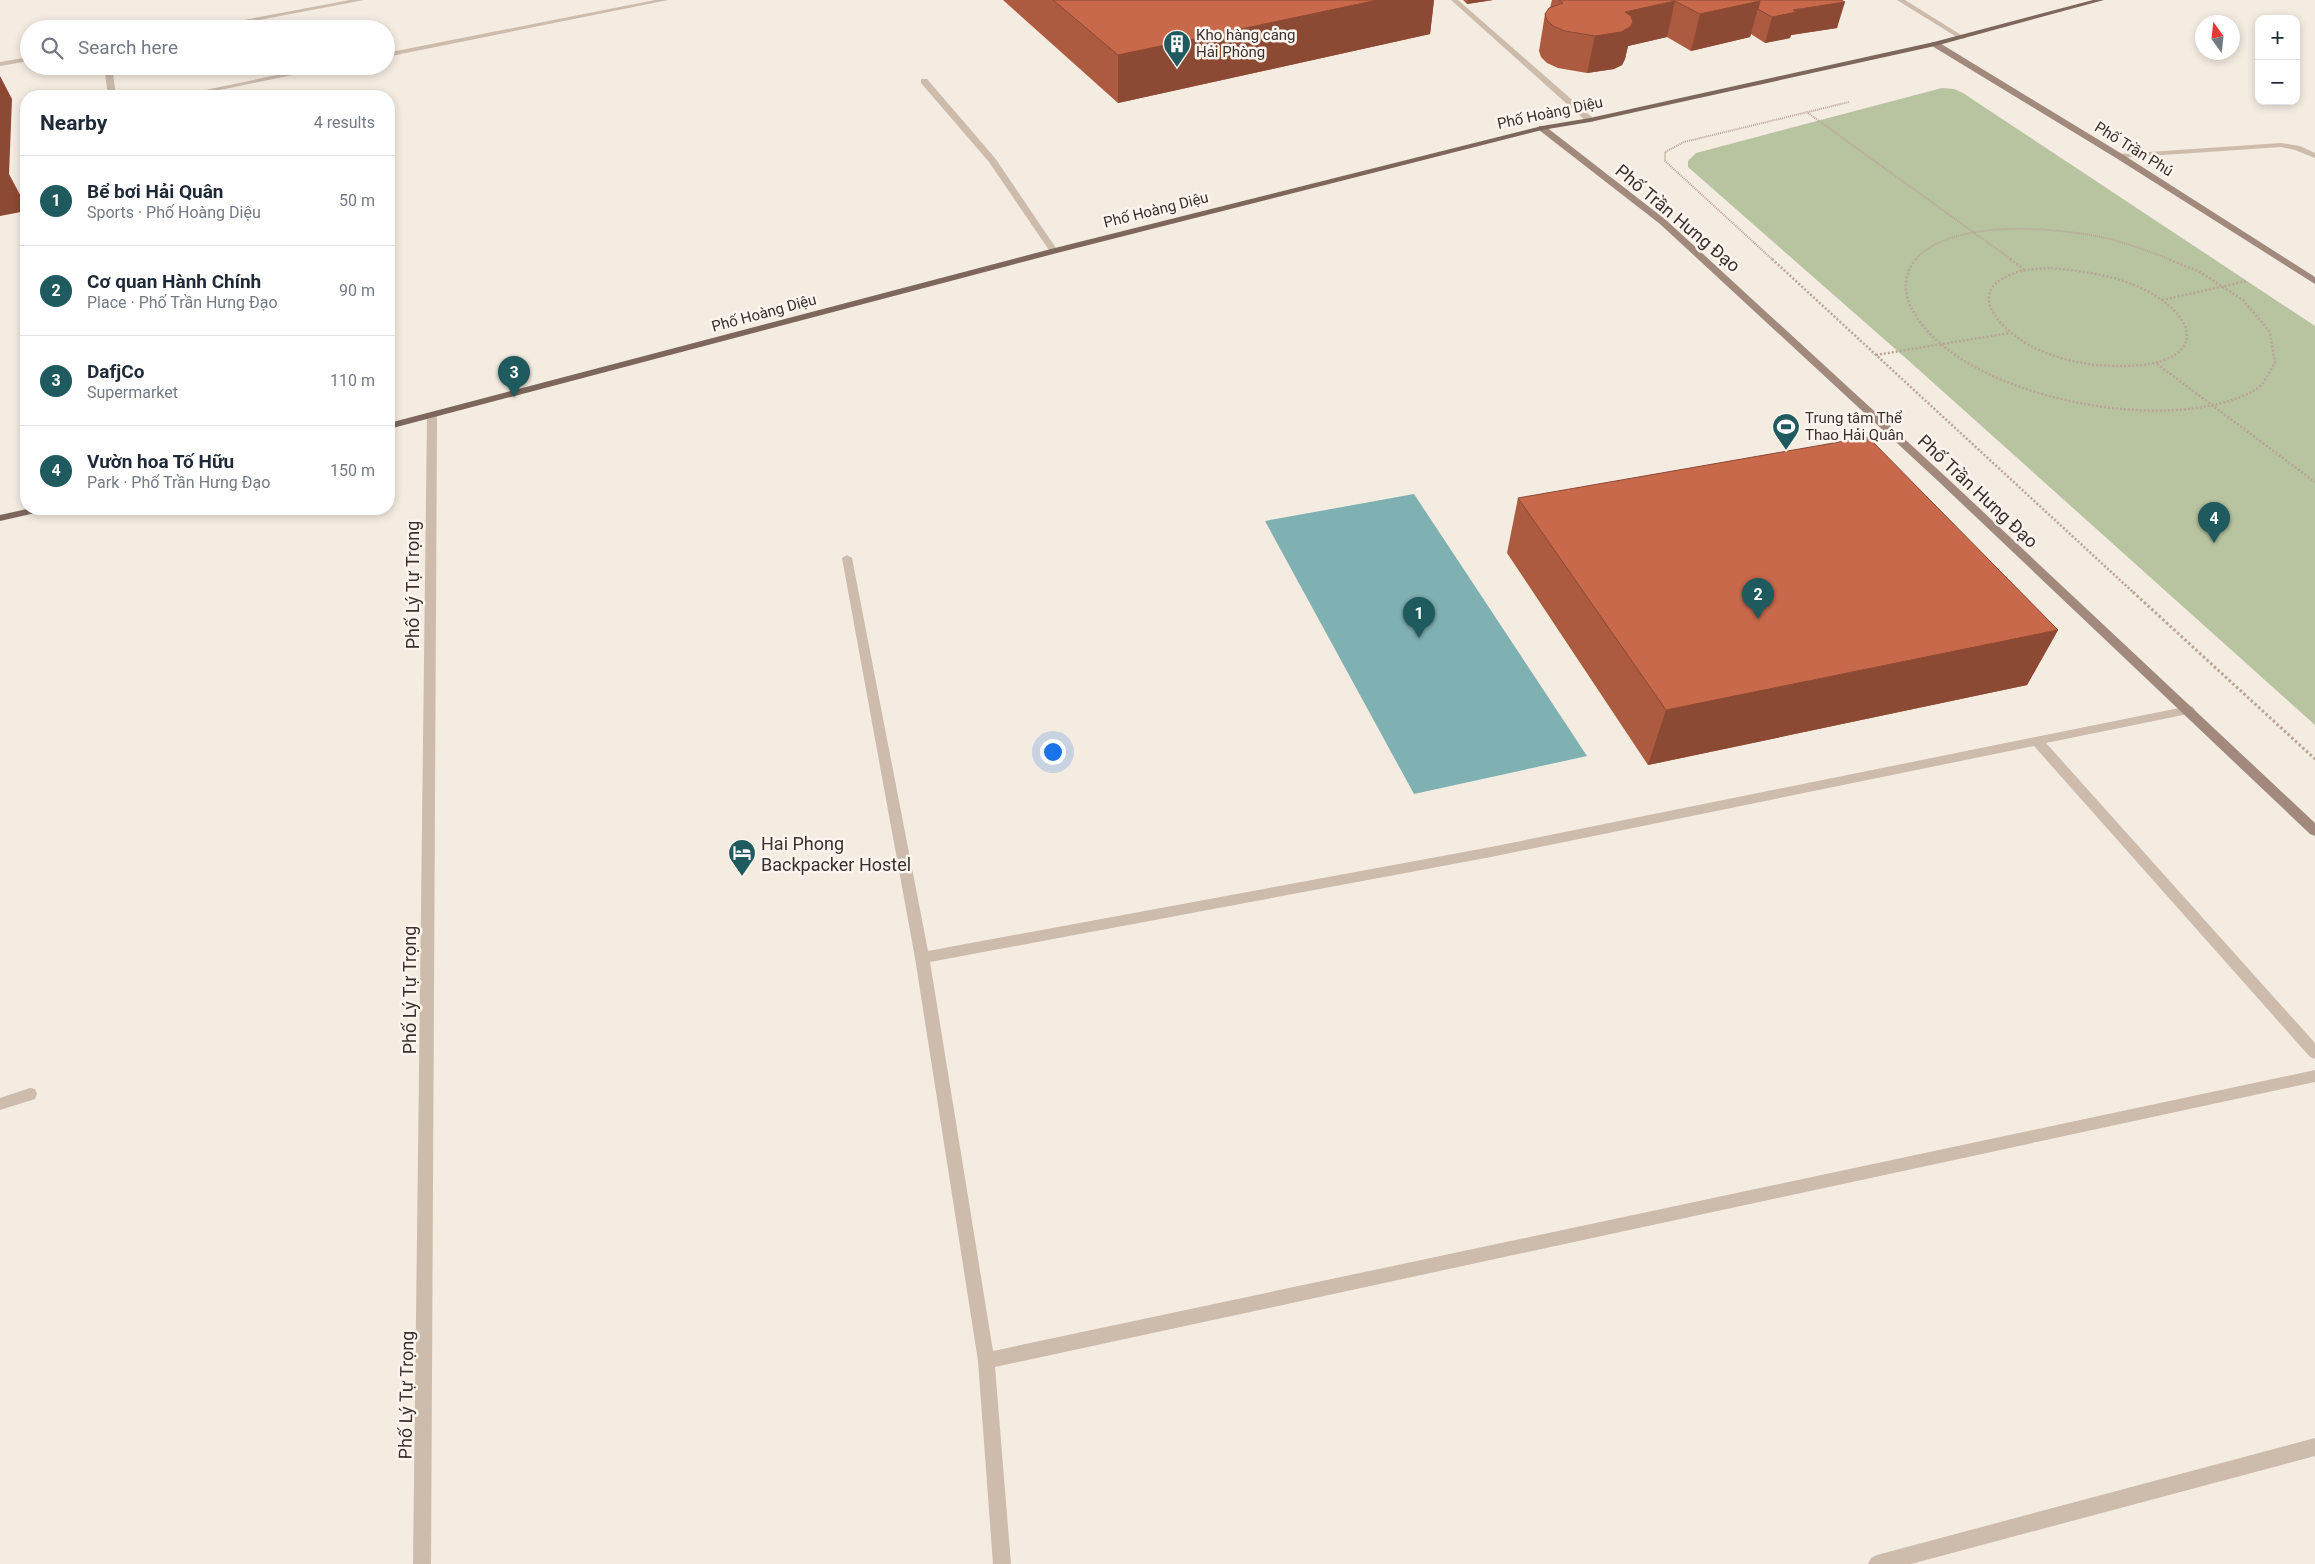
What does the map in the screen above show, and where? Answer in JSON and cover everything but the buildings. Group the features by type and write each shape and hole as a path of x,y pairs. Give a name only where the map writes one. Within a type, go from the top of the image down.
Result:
{"main road":[{"name":"Phố Hoàng Diệu","path":"395,425 1054,251 1542,128 1590,120 1936,44 2101,0"},
{"name":"Phố Trần Phú","path":"1936,44 2119,156 2315,281"},
{"name":"Phố Trần Hưng Đạo","path":"1542,128 1663,222 2189,710 2315,831"},
{"path":"0,518 20,514"}],"street":[{"path":"249,20 361,0"},
{"path":"395,54 666,0"},
{"path":"1454,0 1590,120"},
{"path":"1900,0 1962,38"},
{"path":"0,64 20,61"},
{"path":"109,75 111,90"},
{"path":"211,90 287,75"},
{"path":"924,81 992,160 1054,251"},
{"path":"2119,156 2281,145 2297,148 2315,156"},
{"name":"Phố Lý Tự Trọng","path":"422,1564 432,416"},
{"path":"848,558 922,958 986,1361 1002,1564"},
{"path":"922,958 1501,850 2189,710"},
{"path":"2038,742 2315,1054"},
{"path":"986,1361 2315,1076"},
{"path":"0,1104 30,1094"},
{"path":"1877,1564 2315,1447"}],"path":[{"path":"1854,101 1684,142 1665,152 1665,161 2315,759"},
{"path":"1808,113 2025,270"},
{"path":"2026,229 2084,234 2144,249 2200,272 2223,287 2244,300 2270,332 2275,363 2256,389 2214,406 2161,412 2091,406 2038,393 1982,371 1939,344 1912,315 1904,287 1912,263 1936,245 1974,233 2026,229"},
{"path":"2051,268 2080,270 2110,277 2138,287 2162,300 2178,314 2188,330 2187,344 2177,356 2157,364 2130,368 2081,362 2034,347 2009,333 1994,317 1987,301 1991,288 2004,277 2025,270 2051,268"},
{"path":"2162,300 2256,279"},
{"path":"1875,355 2009,333"},
{"path":"2157,364 2315,482"}],"green space":[{"path":"1942,88 1954,89 1963,93 2315,326 2315,725 1909,361 1688,167 1688,161 1696,153"}],"water":[{"path":"1414,494 1587,756 1414,794 1265,521"}],"place":[{"name":"Kho hàng cảng Hải Phòng","path":"1177,68"},
{"name":"DafjCo","path":"514,397"},
{"name":"Trung tâm Thể Thao Hải Quân","path":"1786,451"},
{"name":"Vườn hoa Tố Hữu","path":"2214,543"},
{"name":"Cơ quan Hành Chính","path":"1758,619"},
{"name":"Bể bơi Hải Quân","path":"1419,638"},
{"name":"Hai Phong Backpacker Hostel","path":"742,877"}]}
